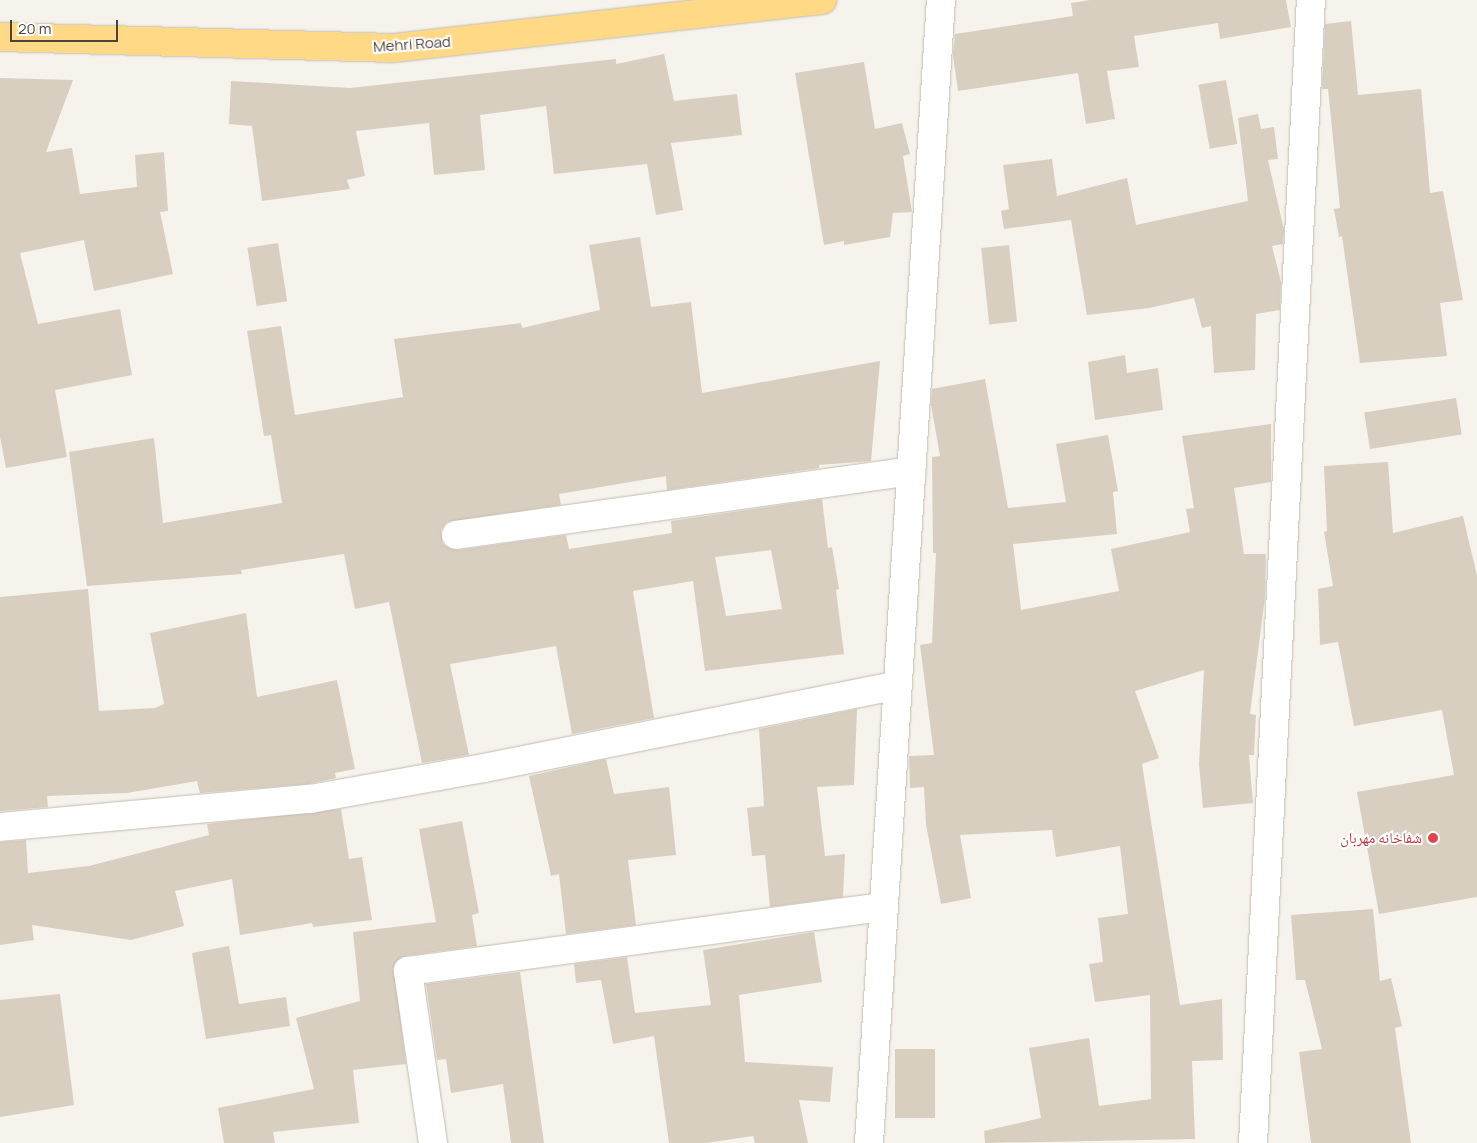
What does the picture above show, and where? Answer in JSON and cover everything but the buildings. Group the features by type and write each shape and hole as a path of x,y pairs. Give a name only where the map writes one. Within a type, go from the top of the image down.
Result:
{"highway":[{"name":"Mehri Road","path":"0,37 393,48 822,0"}],"street":[{"path":"869,1143 941,0"},
{"path":"1254,1143 1311,0"},
{"path":"456,535 912,472"},
{"path":"0,827 310,799 493,766 898,685"},
{"path":"433,1143 408,970 884,907"}],"place":[{"name":"شفاخانه مهربان","path":"1433,838"}]}
